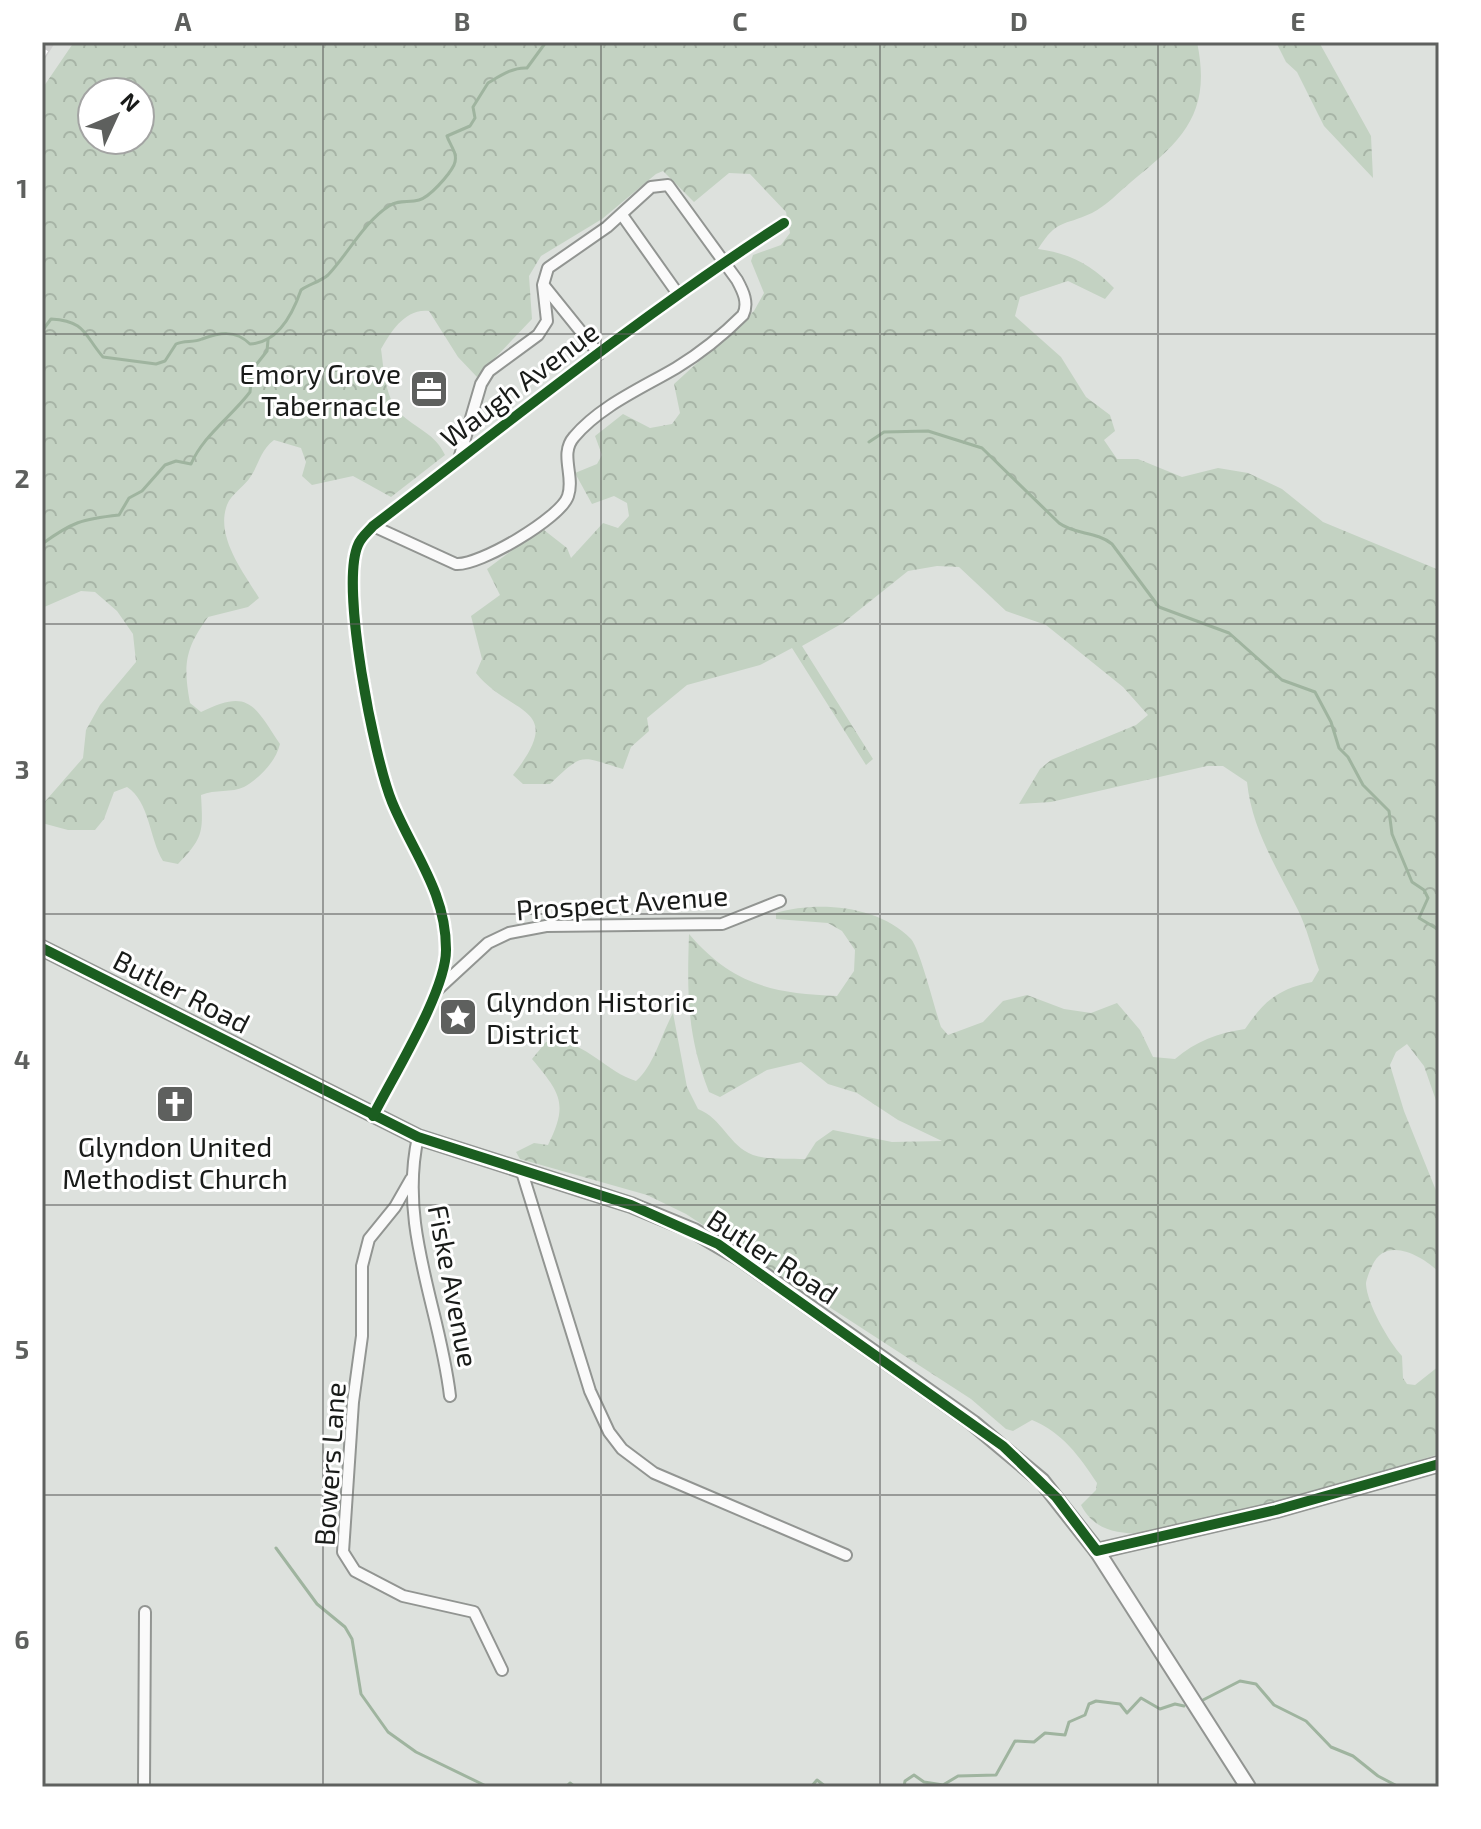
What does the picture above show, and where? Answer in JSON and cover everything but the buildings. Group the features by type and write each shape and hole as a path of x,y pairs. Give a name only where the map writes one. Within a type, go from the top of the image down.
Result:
{"main road":[{"name":"Butler Road","path":"42,948 418,1137 665,1218 740,1258 1019,1459 1056,1497 1097,1551 1248,1787"},
{"path":"1097,1551 1276,1510 1439,1464"}],"street":[{"path":"373,526 456,564 467,565 486,558 563,506 570,487 566,454 575,436 642,386 677,367 737,321 746,308 741,289 668,185 651,187 622,215 554,260 544,276 549,315 543,329 489,371 481,384 459,459"},
{"path":"622,215 678,294"},
{"name":"Waugh Avenue","path":"436,991 447,954 443,912 379,768 358,626 354,567 357,545 373,526 459,459 678,294 784,223"},
{"path":"543,285 599,354"},
{"name":"Prospect Avenue","path":"436,991 478,951 509,933 546,926 722,924 780,901"},
{"path":"373,1116 436,991"},
{"name":"Fiske Avenue","path":"418,1137 411,1179 412,1220 430,1304 444,1347 450,1396"},
{"path":"522,1172 590,1391 609,1432 622,1449 654,1473 846,1555"},
{"name":"Bowers Lane","path":"411,1179 395,1207 369,1239 362,1266 362,1336 353,1402 343,1552 355,1571 403,1596 474,1612 502,1670"},
{"path":"144,1787 145,1612"}],"green space":[{"path":"74,42 1197,42 1200,88 1189,123 1179,138 1107,203 1056,228 1038,249 1079,261 1114,288 1105,299 1068,281 1020,297 1015,316 1061,357 1086,397 1110,415 1115,431 1104,440 1117,459 1138,459 1182,477 1218,468 1248,473 1282,489 1323,522 1439,570 1439,1109 1424,1066 1407,1044 1396,1052 1390,1065 1404,1111 1439,1198 1439,1272 1414,1255 1395,1250 1378,1257 1366,1284 1370,1302 1380,1322 1402,1356 1403,1378 1407,1384 1415,1385 1439,1366 1439,1454 1327,1489 1141,1534 1106,1528 1092,1520 1081,1505 1096,1490 1097,1483 1077,1455 1043,1425 1032,1420 1013,1431 1006,1429 971,1399 686,1214 647,1195 520,1159 516,1152 534,1143 548,1145 558,1119 560,1108 555,1090 532,1059 546,1042 571,1044 636,1081 652,1059 673,1013 687,1087 698,1109 753,1155 805,1159 816,1142 833,1130 892,1142 942,1141 898,1120 857,1093 828,1084 801,1062 767,1070 720,1097 709,1092 692,1033 689,934 722,965 755,983 773,989 837,996 854,971 855,950 842,931 828,923 776,919 776,913 792,909 828,907 865,913 882,919 911,939 941,1027 948,1035 983,1022 1003,1001 1027,995 1064,1009 1091,1013 1117,1003 1140,1030 1153,1057 1175,1059 1208,1039 1245,1029 1273,998 1290,988 1312,982 1319,970 1301,917 1260,833 1247,782 1223,766 1207,766 1051,802 1019,804 1040,769 1051,760 1136,725 1148,715 1123,687 1046,625 1006,611 959,567 937,566 908,571 843,623 802,646 873,759 866,765 792,648 760,665 687,685 647,718 649,731 631,747 623,769 583,760 570,766 550,784 523,784 513,775 529,752 535,736 534,723 528,714 476,673 482,659 471,616 500,595 487,569 538,531 544,530 567,548 571,558 603,523 618,528 629,516 627,503 614,496 592,504 575,473 597,464 602,455 595,436 623,414 650,428 672,424 680,413 674,384 754,311 764,293 751,261 753,255 781,245 790,233 786,212 750,174 729,173 694,202 663,171 602,219 541,256 529,276 532,319 477,377 458,357 429,311 413,313 400,322 381,349 389,394 397,410 432,437 445,455 391,497 353,476 312,485 302,476 306,462 301,448 274,440 269,444 248,480 227,505 224,517 233,554 259,598 248,607 208,617 190,648 187,678 190,703 201,712 230,701 249,704 280,744 271,763 244,787 201,795 200,833 178,864 163,861 145,811 127,787 114,792 104,819 95,830 68,830 42,823 42,805 83,758 86,730 100,705 136,662 133,634 117,611 95,592 81,591 42,608 42,89"},
{"path":"1276,42 1319,42 1371,136 1373,178 1324,126 1297,72 1286,62"}],"waterway":[{"path":"42,331 51,319 63,320 83,330 103,357 156,364 165,361 179,343 227,334 239,336 250,344 269,338 289,317 301,290 328,275 380,213 396,203 423,198 439,185 455,161 447,136 470,126 475,118 473,107 488,83 512,70 527,68 546,42"},
{"path":"42,544 78,523 119,515 129,498 142,491 165,465 176,461 191,464 210,436 250,392 252,370 267,351 268,340"},
{"path":"869,442 884,432 928,431 982,448 1059,523 1112,544 1159,607 1229,633 1282,680 1315,692 1331,722 1339,748 1348,757 1363,785 1389,811 1392,834 1412,882 1424,890 1428,898 1419,918 1439,930"},
{"path":"276,1548 317,1604 345,1627 352,1639 361,1694 388,1732 416,1752 486,1786 514,1787"},
{"path":"1203,1700 1240,1681 1256,1684 1274,1705 1306,1721 1331,1747 1353,1756 1378,1776 1399,1787"},
{"path":"904,1787 905,1781 914,1775 924,1782 943,1785 958,1776 996,1775 1015,1741 1034,1742 1045,1733 1065,1735 1069,1722 1085,1715 1089,1704 1096,1701 1120,1704 1127,1713 1141,1698 1160,1709 1175,1704 1184,1706"},
{"path":"811,1787 817,1780 826,1787"},
{"path":"566,1787 570,1783 575,1787"},
{"path":"517,1787 524,1787"}],"railway":[{"path":"42,58 52,42"}],"cycle path":[{"path":"373,1116 429,1009 444,966 446,949 441,909 392,802 369,712 353,596 359,542 373,526 576,370 784,223"},
{"path":"42,948 418,1137 631,1205 718,1244 1003,1446 1056,1497 1097,1551 1276,1510 1439,1464"}],"place":[{"name":"Emory Grove Tabernacle","path":"429,389"},
{"name":"Glyndon Historic District","path":"458,1017"},
{"name":"Glyndon United Methodist Church","path":"175,1104"}]}
